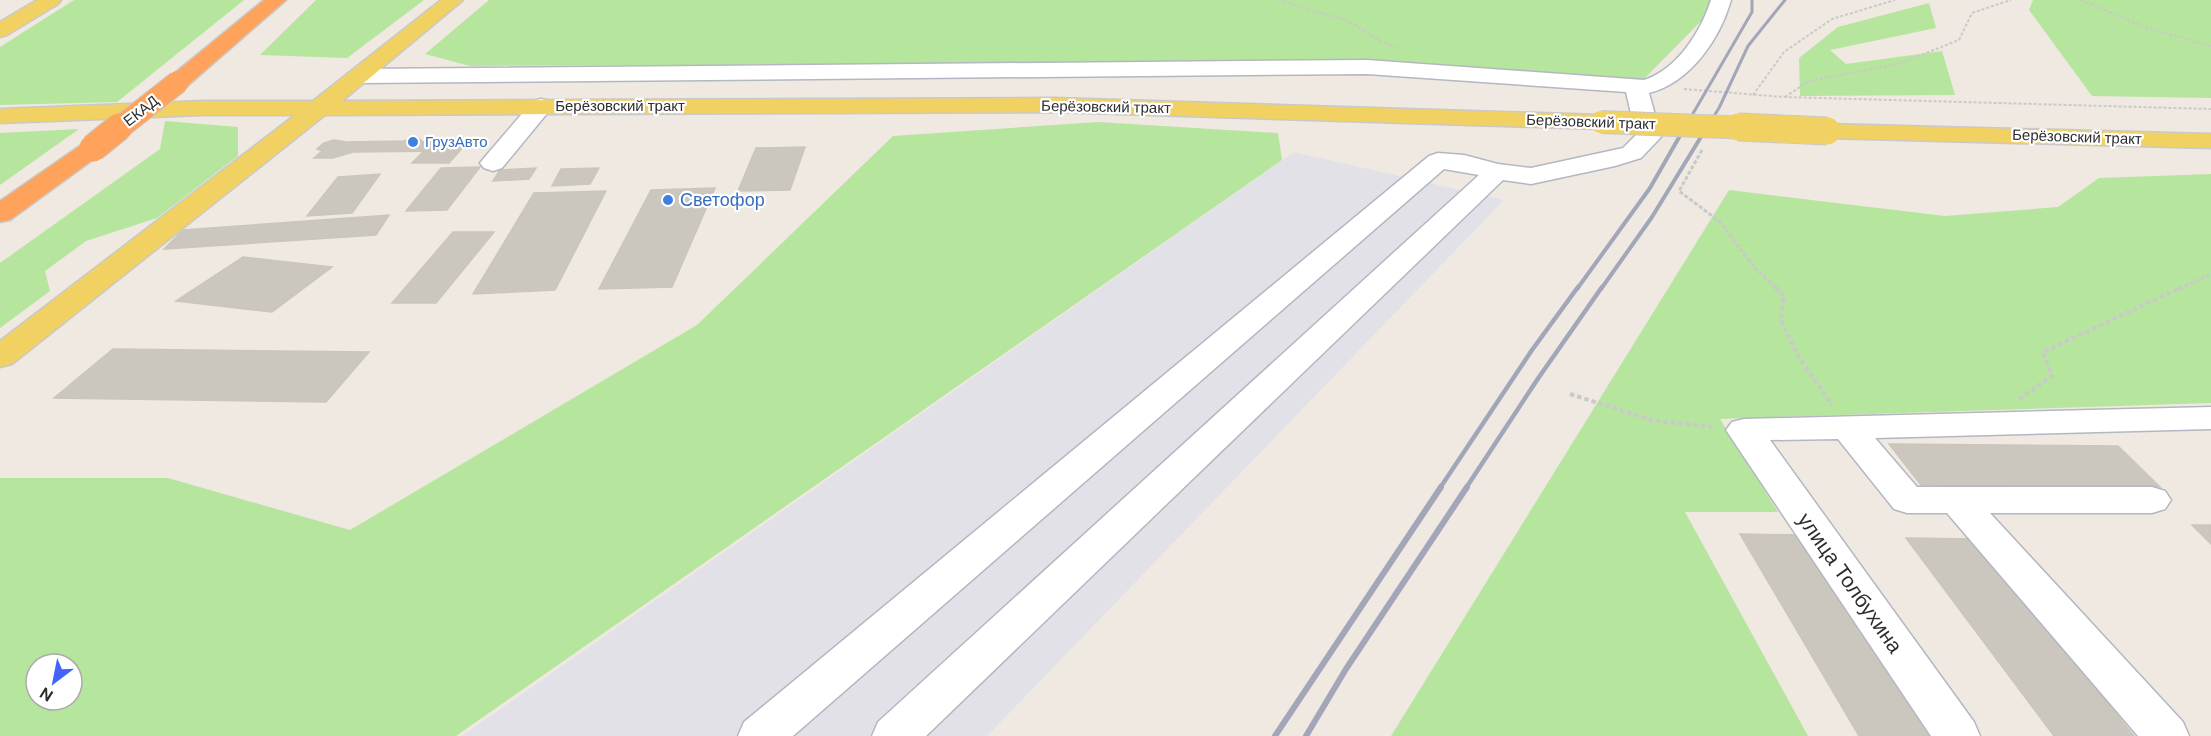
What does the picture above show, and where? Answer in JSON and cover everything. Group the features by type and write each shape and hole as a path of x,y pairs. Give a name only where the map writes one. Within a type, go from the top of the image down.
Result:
{"highway":[{"name":"ЕКАД","path":"0,214 93,148 276,0"}],"main road":[{"path":"0,31 51,0"},
{"path":"0,357 361,76 453,0"},
{"name":"Берёзовский тракт","path":"0,116 319,107 1053,105 2211,141"}],"street":[{"path":"361,76 1367,67 1645,87 1661,83 1679,67 1707,35 1721,0"},
{"path":"761,736 1438,161 1464,163 1497,172 1531,176 1632,153 1649,137 1645,87"},
{"path":"493,163 541,106"},
{"path":"896,736 1497,172"},
{"path":"1744,430 2211,418"},
{"path":"1847,427 1908,500 2152,500"},
{"name":"улица Толбухина","path":"1744,430 1957,736"},
{"path":"1957,500 2166,736"}],"path":[{"path":"1278,0 1348,21 1384,43 1401,49"},
{"path":"1753,96 1784,52 1832,18 1895,0"},
{"path":"1784,97 1809,81 1898,64 1959,40 1972,12 2011,0"},
{"path":"2081,0 2150,29 2211,46"},
{"path":"1645,87 1753,96 2211,109"},
{"path":"1707,141 1679,191 1719,221 1756,269 1784,296 1781,321 1800,359 1847,427"},
{"path":"1985,424 2052,376 2043,352 2211,274"},
{"path":"1570,394 1655,421 1744,430"}],"shaded area":[{"path":"1294,152 1504,200 987,736 462,736"}],"green space":[{"path":"74,0 244,0 117,102 0,105 0,47"},
{"path":"316,0 424,0 347,58 260,55"},
{"path":"489,0 1713,0 1708,14 1637,86 1369,62 470,66 425,54"},
{"path":"2033,0 2211,0 2211,98 2092,96 2029,10"},
{"path":"1929,3 1936,28 1830,50 1846,64 1942,51 1955,95 1800,96 1799,58 1838,27"},
{"path":"165,121 238,127 238,156 157,218 86,241 45,271 50,291 0,328 0,263 160,149"},
{"path":"1098,122 1278,133 1282,160 456,736 0,736 0,478 168,478 350,530 697,325 893,136"},
{"path":"79,129 0,185 0,133"},
{"path":"2211,174 2211,403 1720,419 1778,512 1685,512 1808,736 1391,736 1729,190 1945,216 2058,207 2099,178"}],"building":[{"path":"417,137 423,142 449,141 440,151 353,152 333,158 314,158 322,151 317,149 324,143 334,140 347,142 404,141"},
{"path":"444,146 464,146 449,163 412,163 424,151 440,151"},
{"path":"805,147 790,190 738,191 756,148"},
{"path":"480,167 447,210 406,211 441,168"},
{"path":"536,168 529,179 493,181 500,170"},
{"path":"599,168 590,184 552,186 561,169"},
{"path":"380,174 352,213 307,216 338,177"},
{"path":"715,188 672,287 599,289 651,190"},
{"path":"606,191 555,290 473,294 534,193"},
{"path":"389,215 376,235 164,249 183,230"},
{"path":"453,232 494,232 436,303 392,303"},
{"path":"243,257 332,267 272,312 176,301"},
{"path":"113,349 369,352 326,402 54,398"},
{"path":"1889,444 2118,446 2160,487 1921,485"},
{"path":"2192,525 2211,525 2211,544"},
{"path":"1740,534 1801,535 1931,736 1859,736"},
{"path":"1906,538 1975,539 2134,736 2054,736"}],"railway":[{"path":"1684,129 1752,12 1752,0"},
{"path":"1706,129 1719,108 1748,46 1785,0"},
{"path":"1577,289 1650,188 1685,127"},
{"path":"1601,289 1652,217 1707,127"},
{"path":"1440,488 1532,350 1578,287"},
{"path":"1466,488 1602,287"},
{"path":"1275,736 1441,487"},
{"path":"1306,736 1346,669 1467,487"}],"place":[{"name":"ГрузАвто","path":"413,142"},
{"name":"Светофор","path":"668,200"}]}
